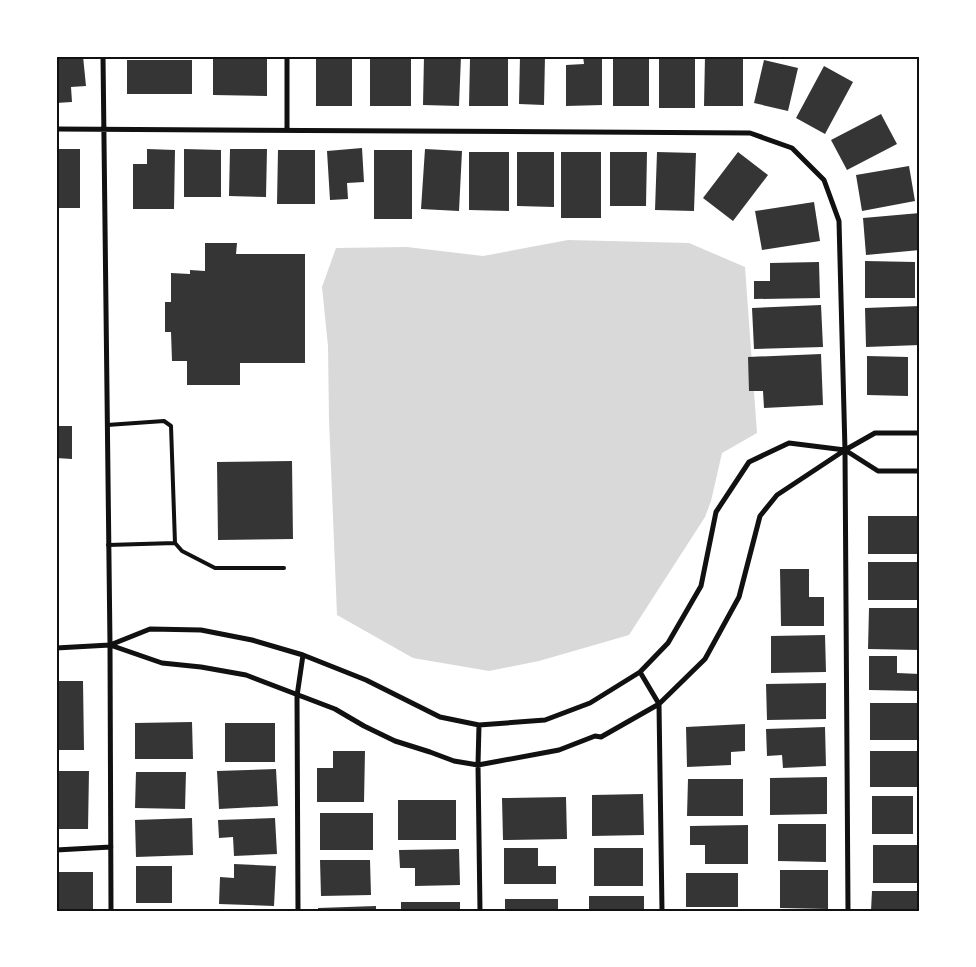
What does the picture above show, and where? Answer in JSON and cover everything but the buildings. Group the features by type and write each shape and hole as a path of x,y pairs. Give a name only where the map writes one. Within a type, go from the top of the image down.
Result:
{"street":[{"path":"102,56 110,645 111,911"},
{"path":"286,56 287,129"},
{"path":"56,129 750,133 792,148 824,180 839,221 845,450 848,911"},
{"path":"110,645 162,663 201,667 246,675 335,709 395,741 454,761 478,765 559,750 595,736 601,737 659,704 705,659 739,597 760,516 777,495 845,450 875,433 920,433"},
{"path":"56,648 110,645 150,629 201,630 252,640 303,655 366,680 440,717 479,725 545,720 590,703 640,672 668,643 701,586 716,512 749,462 789,443 845,450 878,471 920,470"},
{"path":"298,911 297,696 303,655"},
{"path":"640,672 659,704 662,911"},
{"path":"479,725 480,911"},
{"path":"56,850 111,848"}],"lane":[{"path":"107,425 164,421 171,426 176,543 182,551 215,568 284,568"},
{"path":"108,545 176,543"}],"shaded area":[{"path":"568,240 689,243 745,267 757,433 722,453 711,501 705,517 629,635 539,661 489,671 413,658 337,615 328,346 322,287 336,248 407,247 483,256"}]}
